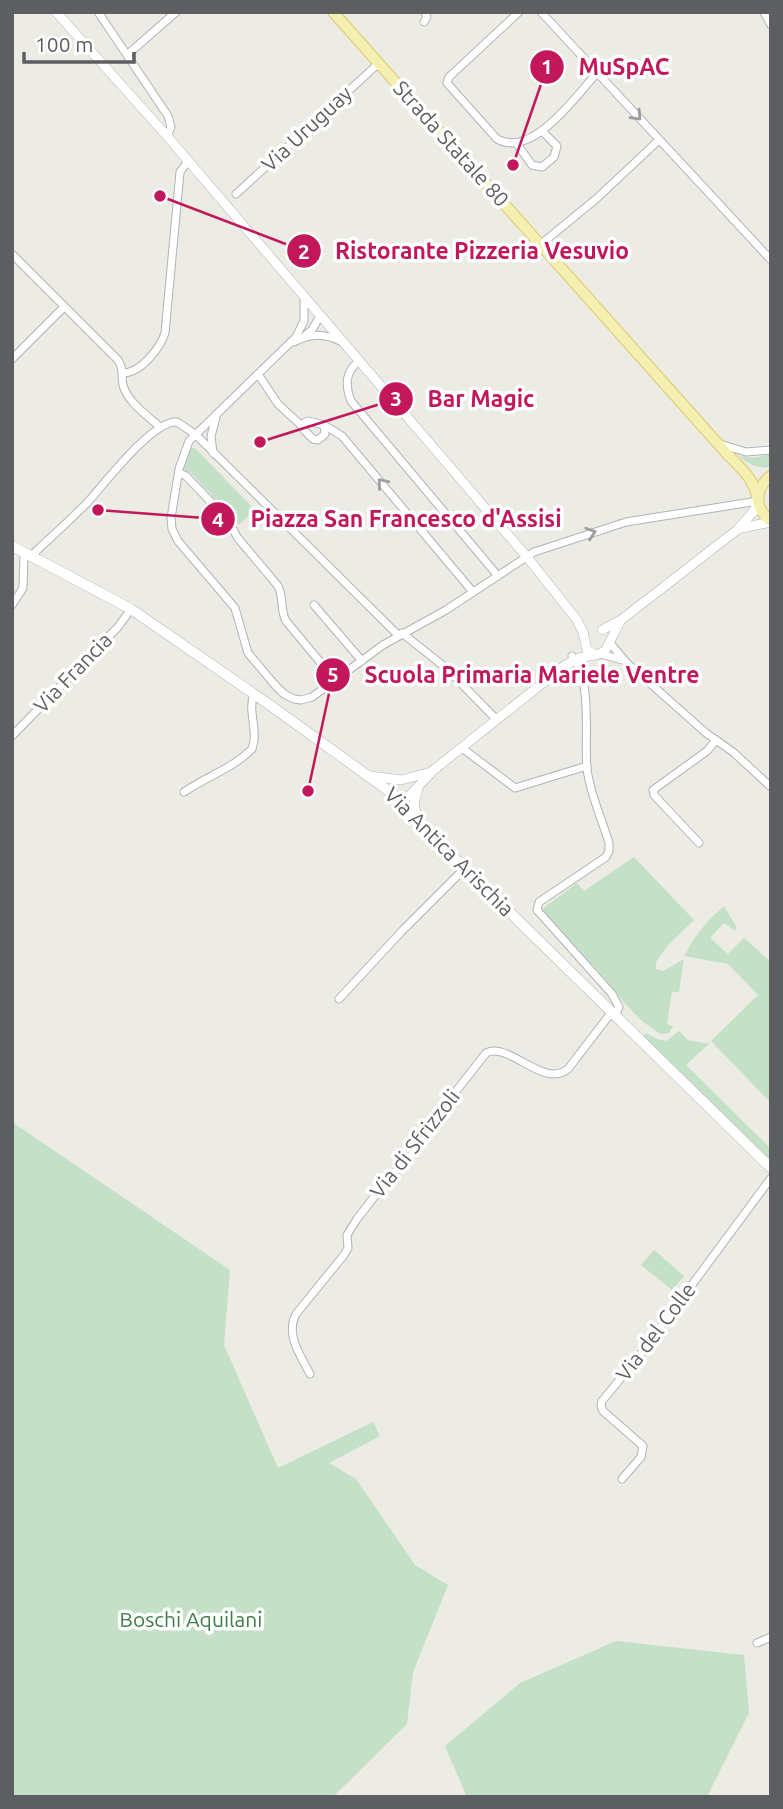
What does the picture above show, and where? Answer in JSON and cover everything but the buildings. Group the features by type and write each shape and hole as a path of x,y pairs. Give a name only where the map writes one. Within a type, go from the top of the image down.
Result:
{"main road":[{"name":"Strada Statale 80","path":"333,12 752,481 762,513 771,522"},
{"path":"737,464 771,475 760,487 758,500"},
{"name":"Via Antica Arischia","path":"12,546 131,609 277,709 400,799 464,869 771,1168"}],"street":[{"path":"56,12 167,136 527,556 577,620 586,649 626,662"},
{"path":"98,12 168,116 171,130 167,136"},
{"path":"127,55 176,12"},
{"path":"424,22 425,12"},
{"path":"519,12 449,77 447,83 497,139 517,144 542,131 597,73"},
{"path":"541,12 771,260"},
{"path":"764,12 771,25"},
{"name":"Via Uruguay","path":"236,194 379,63"},
{"path":"517,144 532,165 542,167 554,157 557,146 542,131"},
{"path":"540,245 597,199 659,140"},
{"path":"123,373 137,369 164,338 180,172 188,162"},
{"path":"12,254 118,360 123,373 122,384 128,397 160,427"},
{"path":"302,333 304,298"},
{"path":"12,359 64,307"},
{"path":"320,316 312,330 302,333 187,444 171,518 174,536 235,608 248,653 287,696 306,699 400,634 541,550 626,522 758,500 754,512 741,526 621,620 589,632 574,658 431,772 419,781 407,785 400,799"},
{"path":"302,333 321,335 345,345"},
{"path":"359,361 347,376 351,401 498,576"},
{"path":"258,374 278,404 295,419 306,424 324,425 342,436 473,592"},
{"path":"213,453 211,436 217,413"},
{"path":"12,605 23,588 27,555 89,500 113,471 160,427 174,421 195,434 400,634 446,668 497,720"},
{"path":"306,424 316,440 325,434 324,425"},
{"path":"716,442 746,452 771,450"},
{"path":"179,473 186,476 229,521 237,537 278,586 286,621 335,680"},
{"path":"734,503 745,512 741,526"},
{"path":"741,526 771,522"},
{"path":"314,605 362,661"},
{"name":"Via Francia","path":"12,736 118,627 131,609"},
{"path":"577,620 608,635 610,642 626,662 771,787"},
{"path":"574,658 607,650 621,620"},
{"path":"574,658 587,716 587,766 609,843 608,854 539,902 537,910 612,994 619,1007 613,1015"},
{"path":"267,703 278,689"},
{"path":"184,792 204,779 229,769 252,749 255,733 252,701 254,694"},
{"path":"277,709 287,696"},
{"path":"699,843 654,796 653,790 709,750 716,740"},
{"path":"462,748 515,788 587,766"},
{"path":"370,776 419,781"},
{"path":"417,817 414,803 419,781"},
{"path":"339,999 464,869"},
{"name":"Via di Sfrizzoli","path":"310,1374 292,1336 292,1322 296,1314 345,1255 348,1248 347,1235 357,1219 415,1151 439,1113 486,1052 496,1051 547,1073 560,1074 568,1069 613,1015"},
{"name":"Via del Colle","path":"622,1479 641,1457 643,1446 603,1411 601,1403 640,1355 771,1178"},
{"path":"757,1643 771,1637"}],"green space":[{"path":"186,448 195,448 255,510 239,525 190,472 188,474 182,468"},
{"path":"771,454 771,467 754,465 739,456 754,458"},
{"path":"634,857 694,920 669,944 656,962 656,969 663,971 684,959 679,992 672,992 667,1024 673,1026 669,1033 661,1034 635,1014 541,910 577,883 584,891"},
{"path":"724,906 737,928 735,931 724,923 710,938 728,954 744,938 771,962 771,1103 711,1041 758,995 728,964 684,956 701,929"},
{"path":"679,1031 688,1040 709,1044 686,1065 771,1149 771,1160 643,1036 646,1033 666,1041"},
{"name":"Boschi Aquilani","path":"12,1122 230,1270 224,1345 278,1468 373,1422 380,1436 329,1463 356,1479 415,1565 448,1585 413,1672 407,1724 333,1797 12,1797"},
{"path":"654,1250 684,1276 672,1290 641,1265"},
{"path":"616,1641 744,1655 749,1713 707,1797 467,1797 445,1746 520,1683"}],"place":[{"name":"MuSpAC","path":"513,165"},
{"name":"Ristorante Pizzeria Vesuvio","path":"160,196"},
{"name":"Bar Magic","path":"260,442"},
{"name":"Piazza San Francesco d'Assisi","path":"98,510"},
{"name":"Scuola Primaria Mariele Ventre","path":"308,791"}]}
